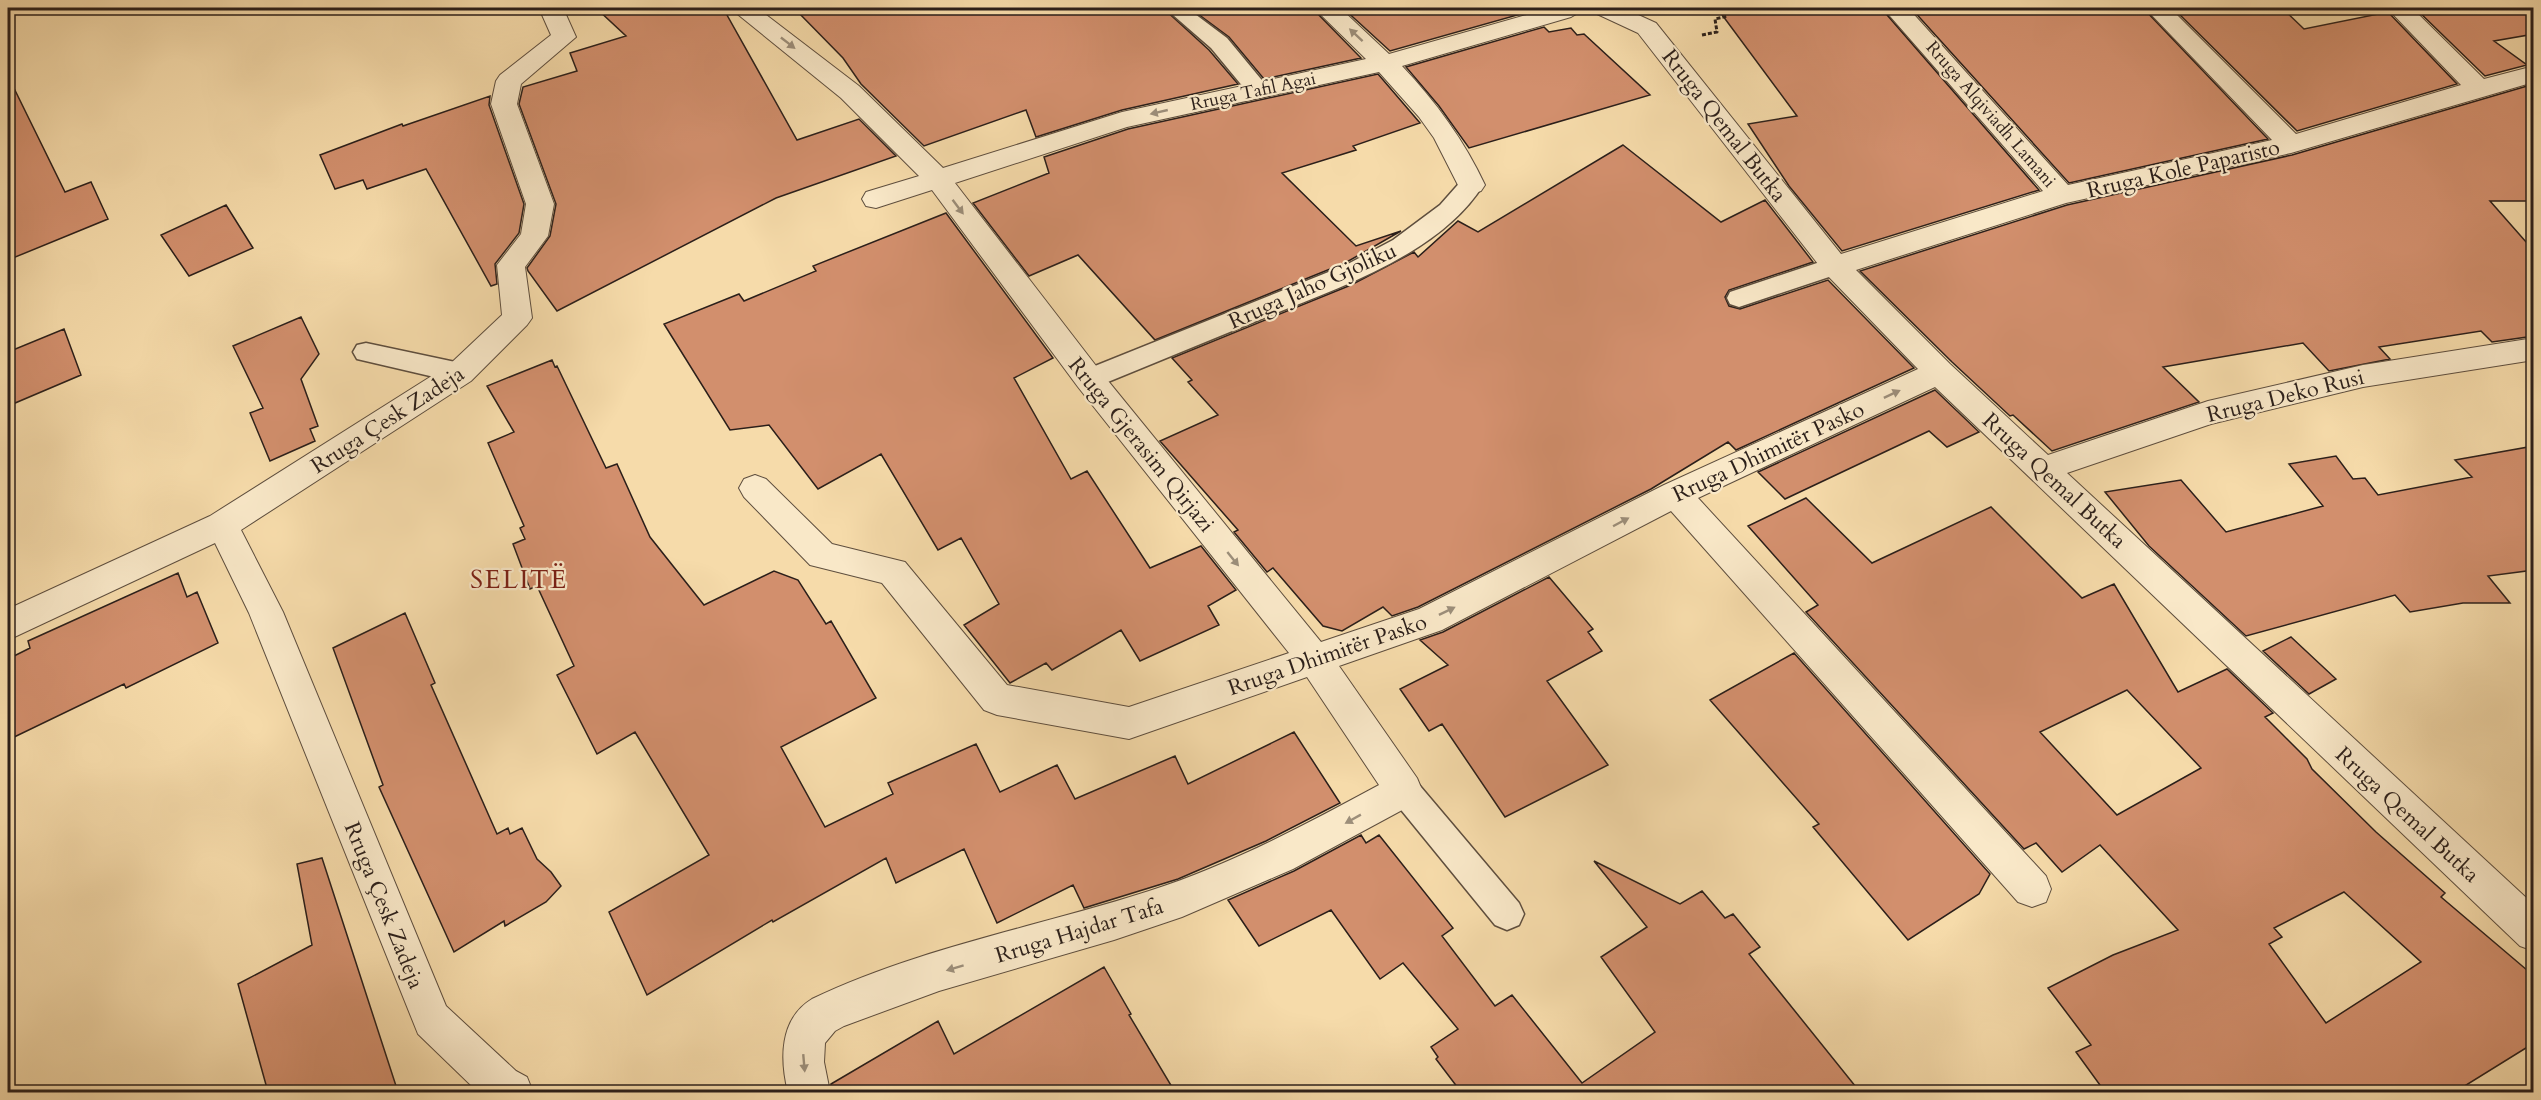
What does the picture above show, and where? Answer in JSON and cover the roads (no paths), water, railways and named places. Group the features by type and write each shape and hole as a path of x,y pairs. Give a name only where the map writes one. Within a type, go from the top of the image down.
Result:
{"street":[{"name":"Rruga Çesk Zadeja","path":"8,625 222,525 460,373 517,318 511,265 534,236 540,204 504,104 509,81 564,37 551,8"},
{"name":"Rruga Gjerasim Qirjazi","path":"742,8 850,92 937,178 1089,379 1313,658 1404,790"},
{"name":"Rruga Jaho Gjoliku","path":"1326,8 1384,63 1431,114 1462,160 1471,185"},
{"name":"Rruga Tafil Agai","path":"876,199 1122,120 1384,63 1562,12 1569,8"},
{"name":"Rruga Qemal Butka","path":"1604,8 1647,28 1835,266 1939,372 2534,932"},
{"name":"Rruga Alqiviadh Lamani","path":"1895,8 2062,195"},
{"path":"2157,8 2291,144"},
{"path":"2399,8 2479,88"},
{"name":"Rruga Kole Paparisto","path":"1835,266 2062,195 2291,144 2534,74"},
{"name":"Rruga Deko Rusi","path":"2043,469 2208,413 2363,376 2534,349"},
{"name":"Rruga Dhimitër Pasko","path":"755,488 822,555 893,572 997,699 1129,723 1313,658 1430,620 1543,564 1675,494 1939,372"},
{"path":"1675,494 2032,889"},
{"name":"Rruga Çesk Zadeja","path":"222,525 266,612 432,1020 501,1086 512,1092"},
{"name":"Rruga Hajdar Tafa","path":"809,1092 801,1060 806,1035 821,1018 903,983 1150,910 1249,871 1348,822 1404,790"}],"lane":[{"path":"1175,8 1220,43 1257,89"},
{"name":"Rruga Jaho Gjoliku","path":"1089,379 1355,271 1402,246 1448,211 1471,185"},
{"path":"1738,298 1835,266"},
{"path":"366,352 460,373"},
{"name":"Rruga Gjerasim Qirjazi","path":"1404,790 1507,914"}],"district":[{"name":"SELITË","path":"519,579"}]}
